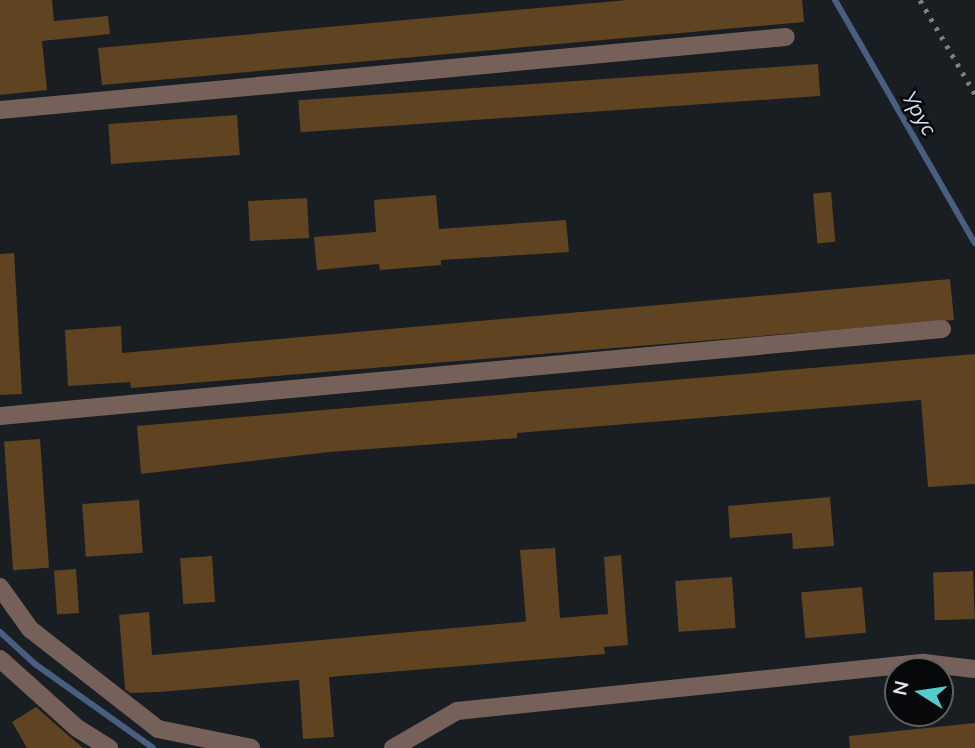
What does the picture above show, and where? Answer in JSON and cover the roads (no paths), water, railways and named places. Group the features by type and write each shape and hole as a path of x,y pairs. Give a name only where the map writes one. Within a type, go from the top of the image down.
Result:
{"street":[{"path":"0,110 786,37"},
{"path":"0,416 942,329"},
{"path":"0,587 30,629 158,729 204,744 251,748"},
{"path":"0,659 77,728 109,748"},
{"path":"393,748 457,711 924,663 975,668"}],"waterway":[{"name":"Урус","path":"835,0 975,243"},
{"path":"0,632 35,664 153,748"}],"railway":[{"path":"920,0 975,94"}]}
